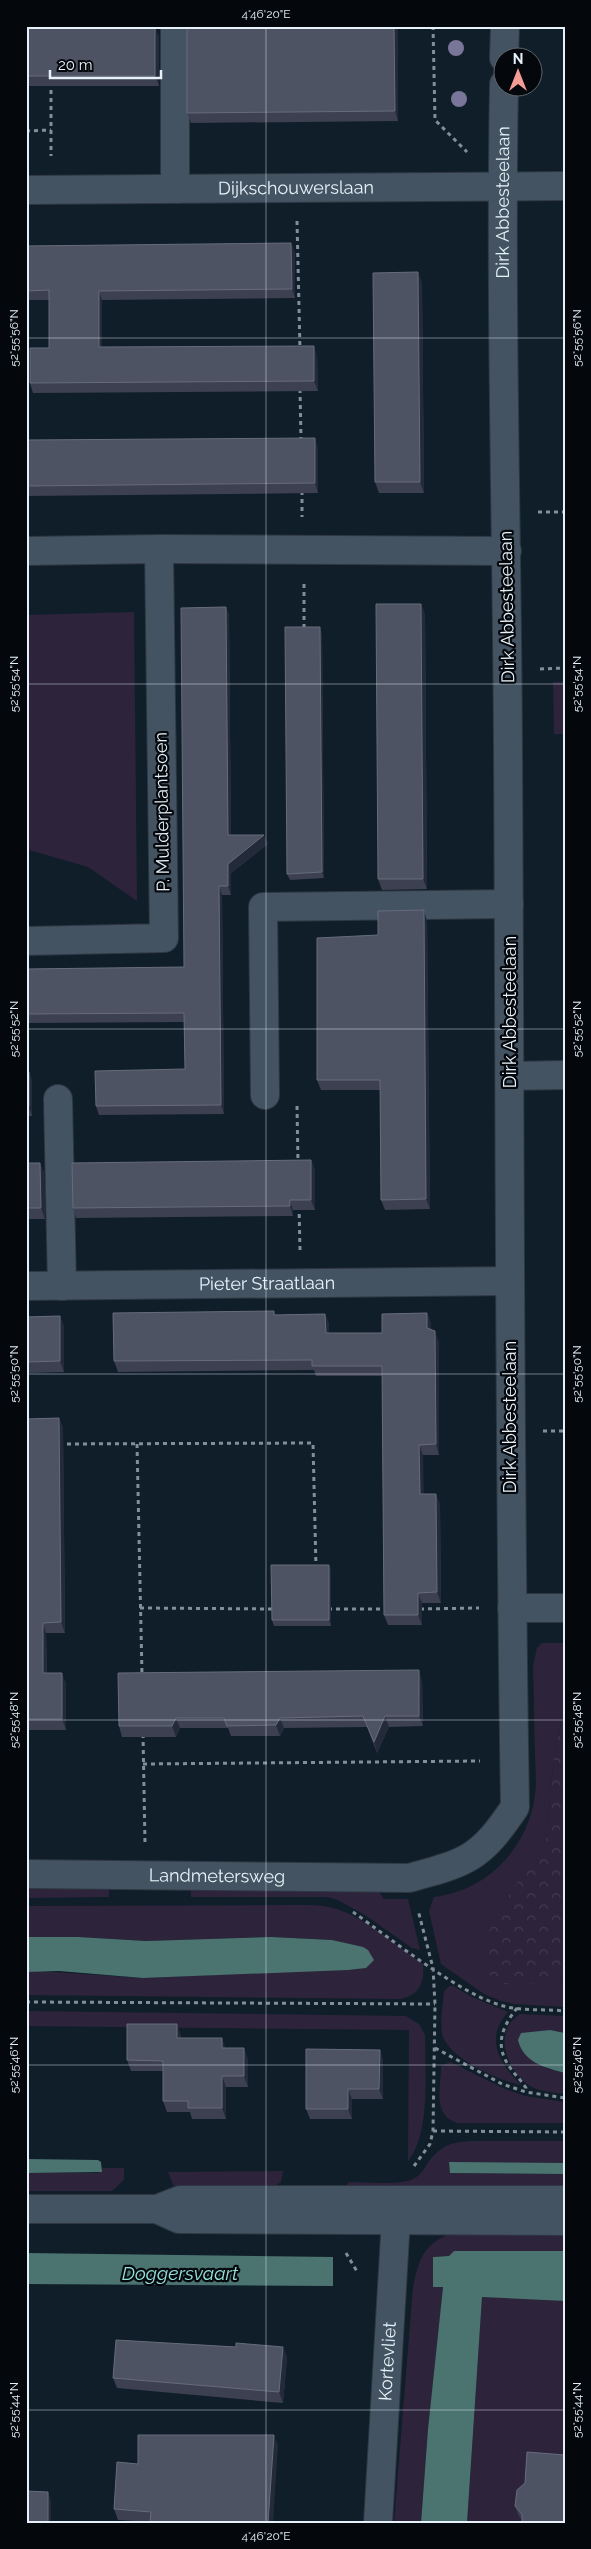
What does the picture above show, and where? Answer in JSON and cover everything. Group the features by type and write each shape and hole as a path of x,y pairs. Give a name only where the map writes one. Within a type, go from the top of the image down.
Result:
{"street":[{"path":"175,189 176,26"},
{"path":"504,26 504,48"},
{"name":"Dirk Abbesteelaan","path":"409,1878 456,1866 474,1856 491,1840 515,1807 509,1281 510,1076 507,551 502,186 504,98"},
{"name":"Dijkschouwerslaan","path":"38,190 565,186"},
{"path":"26,551 159,549 507,551"},
{"name":"P. Mulderplantsoen","path":"26,941 164,938 159,549"},
{"path":"265,1095 263,907 509,904"},
{"path":"510,1076 565,1075"},
{"path":"58,1099 62,1286"},
{"name":"Pieter Straatlaan","path":"26,1286 509,1281"},
{"path":"512,1608 565,1608"},
{"name":"Landmetersweg","path":"26,1874 409,1878"},
{"path":"26,2209 157,2209 180,2219 397,2210 565,2200"},
{"path":"397,2210 565,2221"},
{"name":"Kortevliet","path":"378,2523 397,2210"}],"path":[{"path":"432,26 434,120 502,186"},
{"path":"38,190 51,130 51,74"},
{"path":"26,131 51,130"},
{"path":"265,1095 297,1094 298,1164"},
{"path":"299,1204 301,1283"},
{"path":"54,1444 313,1443 316,1570"},
{"path":"137,1444 142,1676"},
{"path":"140,1608 278,1609"},
{"path":"415,1609 512,1608"},
{"path":"327,1609 395,1609"},
{"path":"143,1725 145,1876"},
{"path":"143,1764 514,1761"},
{"path":"409,1878 433,1968 435,2004 433,2131 565,2132"},
{"path":"433,1968 494,2002 518,2008 565,2011"},
{"path":"26,2002 435,2004"},
{"path":"518,2008 505,2024 501,2033 501,2049 508,2066 526,2088 526,2092"},
{"path":"434,2048 502,2084 526,2092 565,2098"}],"green space":[{"path":"134,612 137,901 88,867 26,849 26,615"},
{"path":"553,682 565,682 565,734 554,734"},
{"path":"542,1643 565,1643 565,1709 555,1747 546,1838 540,1851 495,1919 557,1981 565,1980 565,2007 514,2004 501,2001 484,1994 441,1964 429,1911 434,1897 453,1893 471,1886 502,1864 524,1832 531,1814 536,1790 533,1666 537,1648"},
{"path":"565,1709 565,1980 521,1984 500,1983 494,1980 487,1966 485,1950 488,1934 506,1900 546,1838 555,1747"},
{"path":"375,1887 384,1899 408,1899 420,1950 412,1948 365,1915 338,1900 327,1897 191,1897 191,1889"},
{"path":"26,1889 109,1889 109,1897 26,1898"},
{"path":"26,1906 325,1906 355,1917 379,1931 423,1964 422,1982 416,1991 412,1995 400,1999 26,1995 26,1972 38,1971 143,1978 366,1968 368,1950 332,1940 271,1937 146,1941 78,1937 26,1937"},
{"path":"450,1986 508,2012 500,2023 496,2034 497,2050 504,2065 521,2085 487,2073 463,2059 446,2042 442,2033 441,2023 444,1991"},
{"path":"26,2011 406,2016 419,2024 425,2035 425,2101 420,2134 415,2149 408,2161 409,2030 26,2026"},
{"path":"520,2014 565,2016 565,2033 550,2030 521,2034 519,2045 527,2057 548,2069 565,2073 565,2094 530,2086 514,2071 506,2051 505,2040 506,2031 511,2022"},
{"path":"450,2062 505,2089 525,2096 565,2102 565,2123 457,2123 449,2119 441,2107 439,2092 441,2066"},
{"path":"471,2141 565,2141 565,2163 449,2163 450,2173 565,2174 565,2187 344,2188 349,2182 393,2183 415,2178 439,2151 453,2143"},
{"path":"102,2168 124,2168 124,2180 112,2191 26,2191 26,2173 99,2173"},
{"path":"283,2171 281,2182 275,2186 196,2189 180,2192 174,2187 168,2172"},
{"path":"461,2230 565,2231 565,2251 455,2251 449,2256 433,2257 433,2287 443,2287 428,2429 421,2523 394,2523 413,2287 422,2257 432,2244 449,2234"},
{"path":"482,2296 565,2301 565,2523 467,2523"}],"water":[{"path":"26,1937 78,1937 146,1941 271,1937 332,1940 363,1947 368,1950 374,1960 366,1968 348,1970 143,1978 59,1971 26,1972"},
{"path":"550,2030 565,2033 565,2073 550,2069 530,2059 521,2048 518,2040 521,2033"},
{"path":"26,2159 98,2160 101,2162 102,2172 26,2173"},
{"path":"449,2162 565,2163 565,2174 450,2173"},
{"path":"454,2251 565,2251 565,2301 482,2297 467,2523 421,2523 428,2429 443,2287 433,2287 433,2257 449,2256"},
{"name":"Doggersvaart","path":"26,2253 333,2257 333,2286 26,2284"}],"building":[{"path":"198,26 394,26 395,111 187,113 187,28 198,28"},
{"path":"155,27 155,76 26,76 26,28"},
{"path":"291,243 292,289 99,291 99,347 314,346 314,381 30,383 30,348 49,348 49,290 26,291 26,246"},
{"path":"418,272 420,482 375,482 373,273"},
{"path":"315,438 315,483 26,486 26,440"},
{"path":"376,604 421,604 423,879 378,879"},
{"path":"226,607 228,835 264,835 228,864 228,886 219,886 221,1105 96,1106 95,1071 185,1069 184,1013 26,1014 26,969 184,967 181,608"},
{"path":"285,627 320,627 322,872 287,874"},
{"path":"424,910 426,1199 381,1200 380,1080 317,1080 317,938 378,935 378,911"},
{"path":"26,1072 29,1072 29,1107 26,1107"},
{"path":"311,1160 311,1200 290,1200 290,1206 73,1208 72,1163"},
{"path":"26,1163 40,1163 41,1208 26,1208"},
{"path":"274,1311 274,1315 325,1314 326,1333 382,1333 382,1314 427,1313 427,1328 435,1331 436,1444 419,1445 420,1494 436,1494 437,1592 418,1593 418,1615 384,1615 382,1366 312,1366 312,1360 114,1361 113,1313"},
{"path":"60,1316 60,1361 26,1362 26,1317"},
{"path":"59,1418 61,1622 43,1623 43,1673 62,1673 62,1719 26,1719 26,1419"},
{"path":"271,1565 329,1565 329,1620 272,1620"},
{"path":"419,1670 419,1716 385,1716 374,1742 363,1716 280,1718 276,1725 227,1726 224,1718 176,1718 172,1726 119,1726 118,1673"},
{"path":"127,2024 177,2024 177,2038 222,2038 222,2048 244,2048 244,2076 222,2076 222,2108 188,2108 188,2101 163,2101 163,2061 127,2060"},
{"path":"306,2049 380,2050 379,2089 348,2089 348,2109 306,2109"},
{"path":"116,2340 236,2347 236,2343 283,2347 279,2392 113,2378"},
{"path":"138,2435 274,2435 268,2523 150,2523 151,2512 114,2509 117,2462 138,2464"},
{"path":"527,2452 565,2455 565,2523 522,2523 522,2514 515,2506 517,2490 525,2483"},
{"path":"26,2491 48,2492 48,2523 26,2523"}]}
